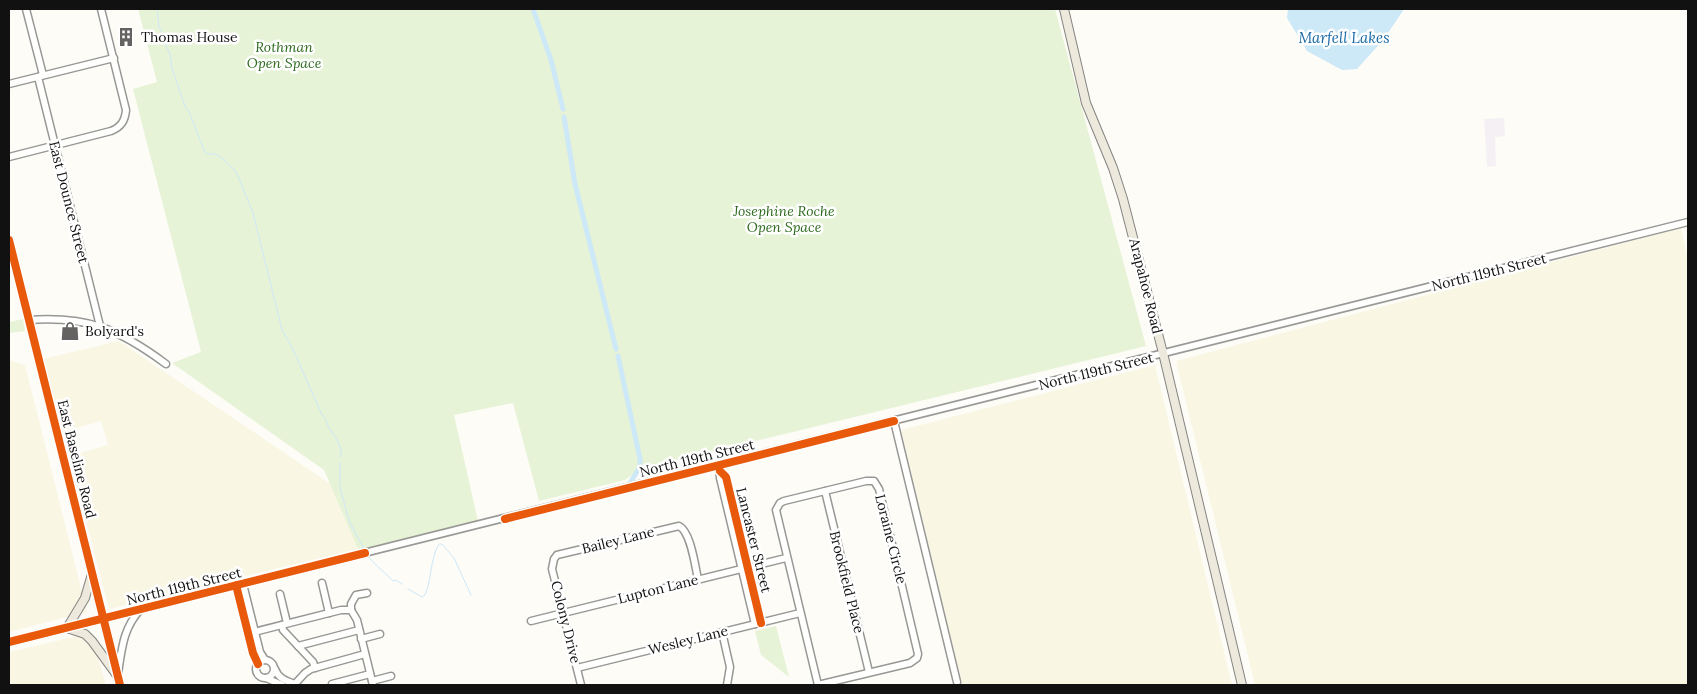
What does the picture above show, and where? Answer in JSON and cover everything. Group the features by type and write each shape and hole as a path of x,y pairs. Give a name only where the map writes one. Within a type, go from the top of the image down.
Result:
{"main road":[{"name":"Arapahoe Road","path":"1064,9 1086,104 1113,168 1123,200 1163,354 1242,685"},
{"name":"East Baseline Road","path":"9,240 120,685"},
{"path":"92,572 85,598 68,628 85,634 118,677"},
{"name":"North 119th Street","path":"9,642 104,618"}],"street":[{"name":"East Dounce Street","path":"26,9 55,145 100,326"},
{"path":"9,157 111,131 120,127 126,110 101,9"},
{"path":"9,84 114,58"},
{"name":"North 119th Street","path":"104,618 719,468 894,421 1688,222"},
{"path":"29,320 69,319 100,326 125,337 166,364"},
{"path":"894,421 957,682"},
{"name":"Lancaster Street","path":"719,468 726,476 758,623"},
{"name":"Loraine Circle","path":"870,480 877,485 918,654 917,658 910,663 818,685 786,558 776,515 777,506 784,501 870,480"},
{"name":"Brookfield Place","path":"824,491 869,672"},
{"name":"Bailey Lane","path":"554,559 561,554 674,526 683,528 687,535 698,579"},
{"name":"Lupton Lane","path":"530,621 786,558"},
{"name":"Colony Drive","path":"554,559 552,568 581,685"},
{"path":"322,583 329,613"},
{"path":"239,584 260,652 265,660 272,663 277,674 294,685 305,673 315,668 365,654"},
{"path":"239,584 253,653 258,664 257,672 260,676 282,685"},
{"path":"367,592 356,595 351,604 351,610 359,630 372,680"},
{"path":"280,594 285,624 283,630 313,662 315,668"},
{"path":"118,677 123,641 130,623 141,609"},
{"path":"254,632 341,610 351,610"},
{"name":"Wesley Lane","path":"577,668 800,613"},
{"path":"298,646 359,630"},
{"path":"722,632 730,667 727,685"},
{"path":"361,639 380,634"},
{"path":"258,664 265,660"},
{"path":"266,678 273,674 274,669"},
{"path":"332,684 391,676"}],"shaded area":[{"path":"1504,118 1505,136 1495,137 1496,166 1487,167 1484,119"},
{"path":"1681,228 1688,259 1688,685 1255,685 1176,361"},
{"path":"119,341 332,485 358,549 109,609 69,456 108,445 101,421 63,432 43,359"},
{"path":"9,360 25,365 87,612 9,632"},
{"path":"1155,365 1232,685 962,685 901,430"},
{"path":"82,635 94,644 106,685 9,685 9,652"}],"green space":[{"path":"138,9 1055,9 1146,346 641,469 625,480 539,501 513,403 454,415 478,521 390,544 358,549 324,470 172,363 201,352 133,89 157,82"},
{"path":"23,319 25,331 9,333 9,322"},
{"path":"776,626 789,677 761,655 755,631"}],"water":[{"name":"Marfell Lakes","path":"1288,9 1404,9 1384,39 1357,69 1342,70 1307,51 1287,18"}],"waterway":[{"path":"157,9 159,27 163,34"},
{"path":"533,9 551,60 563,109"},
{"path":"163,39 170,54 172,68 185,106 204,150 207,154 215,154 225,160 238,176 253,213 282,330 292,347 322,415 341,448 341,457"},
{"path":"564,117 575,184 616,349"},
{"path":"618,356 640,459 640,467 630,483"},
{"path":"340,462 340,485"},
{"path":"340,487 349,521 364,549"},
{"path":"408,589 422,597 425,595 434,556 439,544 442,544 454,558 471,595"},
{"path":"368,557 393,581 396,580 402,584"}],"cycle path":[{"path":"9,240 120,685"},
{"path":"505,519 894,421"},
{"path":"720,471 726,477 761,623"},
{"path":"9,642 365,553"},
{"path":"236,585 253,653 258,664"}],"place":[{"name":"Thomas House","path":"126,37"},
{"name":"Bolyard's","path":"70,331"}],"park label":[{"name":"Rothman Open Space","path":"284,56"},
{"name":"Josephine Roche Open Space","path":"784,220"}]}
